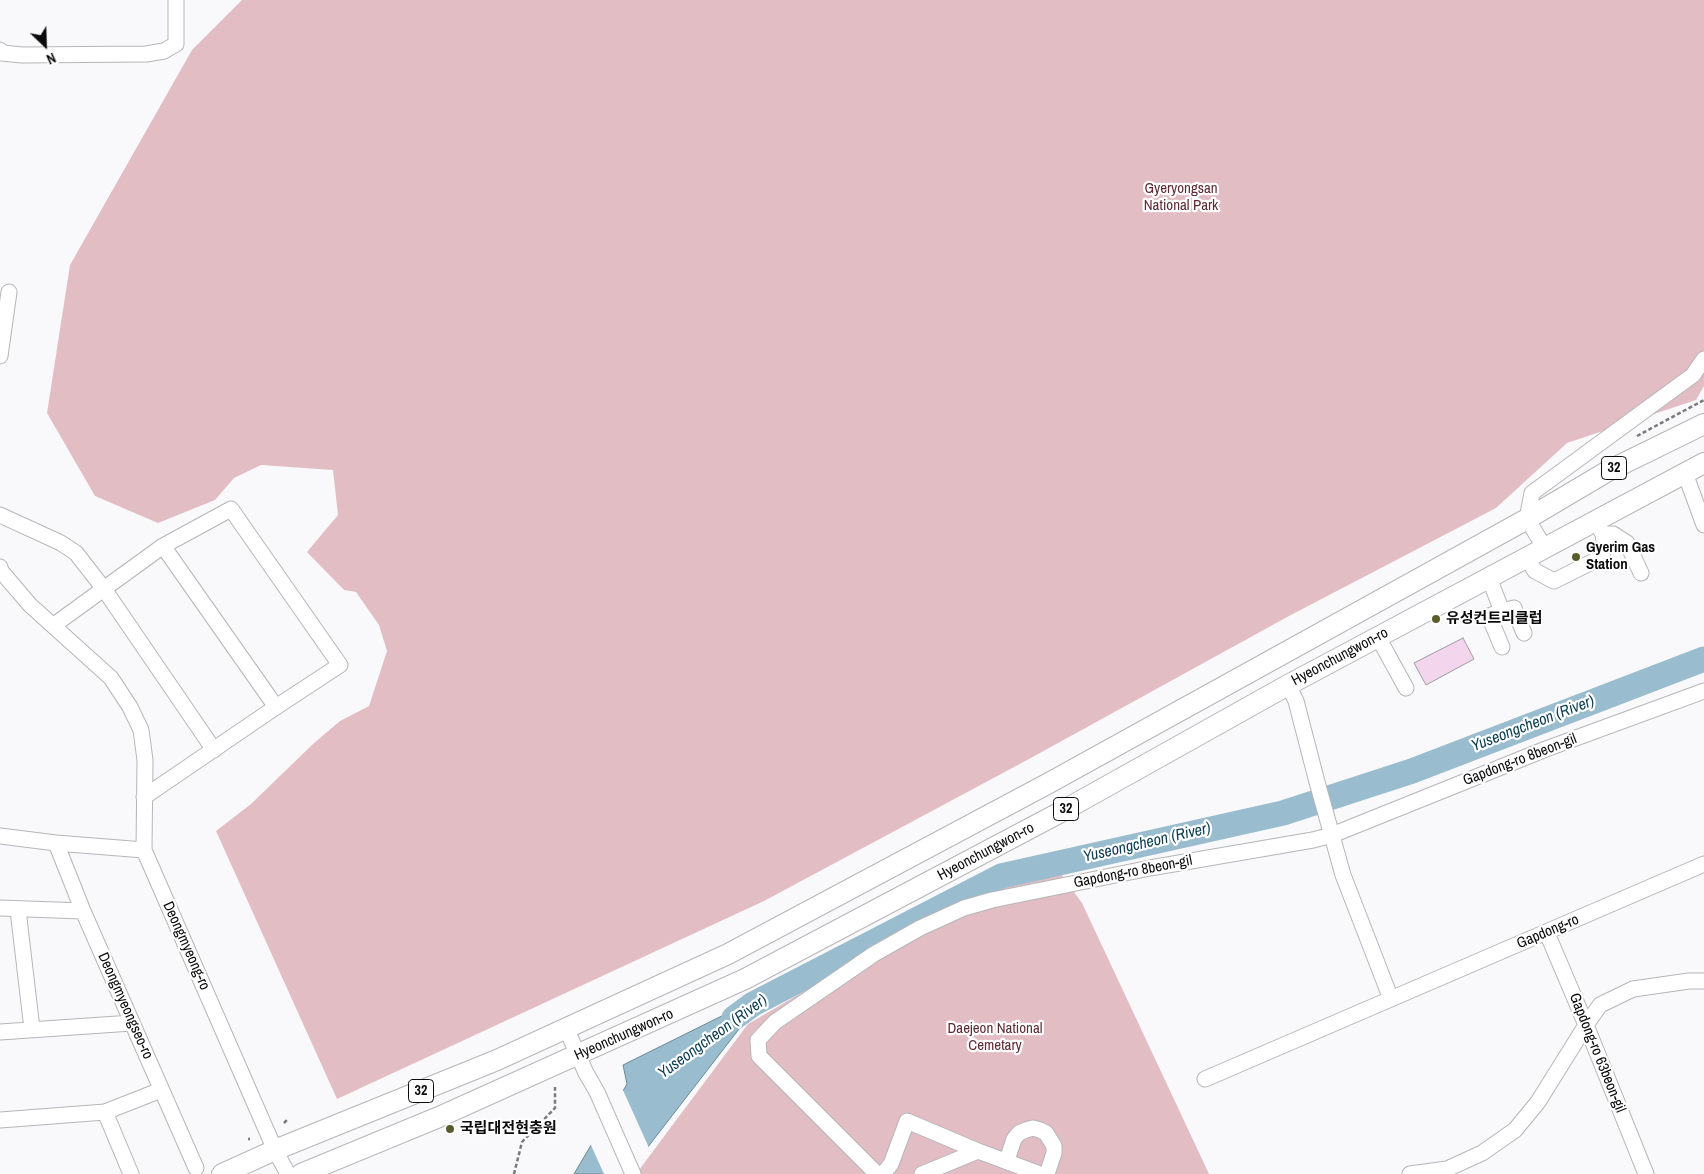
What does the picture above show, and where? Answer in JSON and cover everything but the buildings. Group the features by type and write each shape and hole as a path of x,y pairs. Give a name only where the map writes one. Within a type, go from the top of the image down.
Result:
{"main road":[{"name":"Hyeonchungwon-ro","path":"222,1174 275,1150 497,1060 736,949 1057,778 1527,519 1608,471 1704,424"},
{"name":"Hyeonchungwon-ro","path":"301,1174 439,1117 745,980 1059,813 1288,685 1488,578 1545,548 1599,527 1704,463"}],"street":[{"path":"0,50 2,53 22,55 146,54 164,51 176,44 176,0"},
{"path":"0,356 9,292"},
{"path":"1545,548 1527,519 1532,493 1693,375 1704,360"},
{"path":"1685,473 1704,525"},
{"path":"54,625 163,546 231,509 340,665 144,797"},
{"path":"0,515 61,543 76,553 104,589 214,750"},
{"path":"1527,558 1535,571 1554,582 1602,557 1604,542 1599,527"},
{"path":"1599,527 1626,543 1641,573"},
{"path":"163,546 276,707"},
{"path":"0,567 1,571 30,605 111,678 130,706 141,730 145,760 144,850 56,843 0,836"},
{"path":"1488,578 1502,611"},
{"path":"1502,647 1489,616 1514,608 1524,633"},
{"path":"1378,637 1406,688"},
{"path":"1288,685 1296,701 1316,782 1344,875 1391,999"},
{"name":"Gapdong-ro 8beon-gil","path":"877,1174 759,1056 758,1040 775,1022 874,954 920,928 964,908 992,900 1150,868 1313,840 1331,831 1546,749 1704,691"},
{"name":"Deongmyeongseo-ro","path":"56,843 83,911 196,1168"},
{"name":"Deongmyeong-ro","path":"144,850 275,1150 288,1174"},
{"name":"Gapdong-ro","path":"1205,1079 1704,864"},
{"path":"0,908 83,911"},
{"path":"18,910 32,1029"},
{"name":"Gapdong-ro 63beon-gil","path":"1546,933 1586,1025 1646,1174"},
{"path":"1410,1174 1448,1171 1482,1153 1515,1130 1538,1102 1600,1006 1634,989 1689,981 1704,981"},
{"path":"0,1032 132,1023"},
{"path":"566,1028 578,1056 598,1092 632,1174"},
{"path":"0,1120 105,1112 162,1090"},
{"path":"105,1112 131,1174"},
{"path":"882,1174 891,1164 907,1121 978,1151 1007,1160 1040,1174"},
{"path":"1007,1160 1014,1138 1019,1133 1033,1128 1040,1130 1046,1133 1054,1146 1054,1153 1047,1174"},
{"path":"922,1174 953,1167 978,1151"}],"path":[{"path":"514,1174 522,1142 555,1108 556,1087"},
{"path":"284,1123 287,1120"}],"green space":[{"name":"Gyeryongsan National Park","path":"242,0 1704,0 1704,386 1696,400 1567,443 1496,508 1289,616 1029,759 764,901 337,1099 216,831 251,804 313,744 340,721 369,706 387,651 379,625 356,592 344,590 307,552 338,515 333,470 261,465 234,478 215,500 158,523 95,496 47,413 70,265 192,50"},
{"name":"Daejeon National Cemetary","path":"1056,867 1082,903 1209,1174 636,1174 748,1024 942,911"}],"water":[{"path":"762,996 765,1007 746,1020 627,1174 574,1174 627,1084 623,1065"}],"pier":[{"path":"622,1088 650,1150 630,1174 604,1174 590,1143"}],"waterway":[{"name":"Yuseongcheon (River)","path":"734,1018 753,1004 1001,876 1283,813 1412,771 1704,659"}],"place":[{"name":"Gyerim Gas Station","path":"1576,557"},
{"name":"유성컨트리클럽","path":"1436,619"},
{"name":"국립대전현충원","path":"450,1129"}]}
